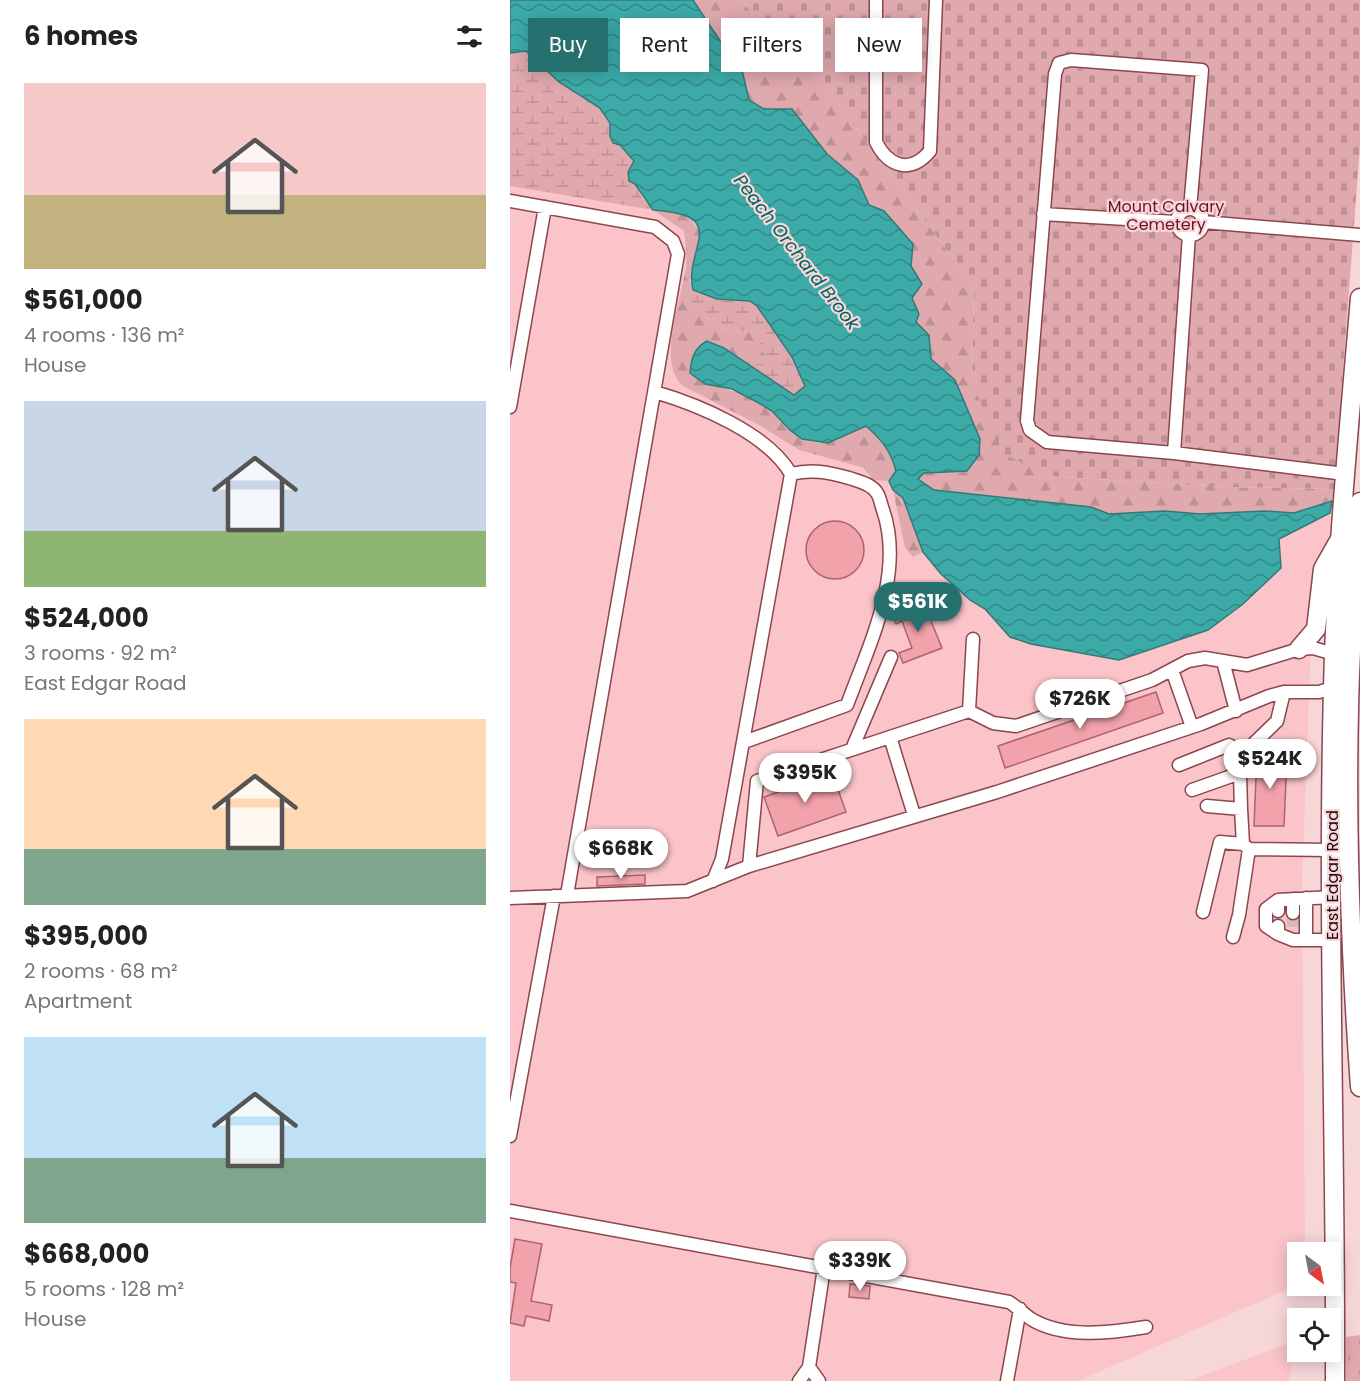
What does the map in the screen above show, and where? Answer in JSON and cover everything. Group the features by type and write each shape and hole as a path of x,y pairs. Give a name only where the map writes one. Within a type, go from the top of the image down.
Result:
{"highway":[{"path":"1348,660 1342,534 1360,298"},
{"path":"1360,502 1348,660 1341,685 1360,1087"},
{"path":"1299,649 1316,629 1323,569 1342,534"},
{"name":"East Edgar Road","path":"1336,1308 1331,850 1341,685"},
{"path":"1323,1381 1326,1362"},
{"name":"East Edgar Road","path":"1335,1362 1335,1381"}],"lane":[{"path":"876,0 876,141 882,154 897,165 910,166 922,160 930,151 936,0"},
{"path":"1190,209 1202,70 1071,60 1059,63 1055,74 1043,214 1027,421 1030,430 1047,442 1174,453 1345,474"},
{"path":"510,201 655,227 673,241 678,254 678,266 567,895"},
{"path":"510,407 545,207"},
{"path":"1190,209 1199,213 1203,222 1198,232 1189,235 1180,231 1176,222 1180,212 1190,209"},
{"path":"1043,214 1176,222"},
{"path":"1203,222 1360,235"},
{"path":"1174,453 1189,235"},
{"path":"655,392 688,402 756,438 785,463 791,474 722,859 713,881"},
{"path":"744,742 846,705 877,625 884,590 890,551 886,519 877,491 864,483 834,473 811,469 791,474"},
{"path":"969,711 974,639"},
{"path":"749,866 757,781 969,711 993,723 1016,726 1152,680 1196,659 1247,665 1299,649 1313,648 1348,660"},
{"path":"852,749 891,657"},
{"path":"1223,661 1236,711"},
{"path":"1172,670 1192,727"},
{"path":"510,898 687,891 749,866 997,792 1192,727 1236,711 1255,701 1284,692 1319,693 1341,685"},
{"path":"1233,937 1241,906 1246,847 1241,809 1240,773 1244,753 1253,741 1268,731 1277,721 1284,692"},
{"path":"891,737 914,815"},
{"path":"1179,765 1229,745 1244,753"},
{"path":"1192,790 1240,773"},
{"path":"1207,806 1241,809"},
{"path":"1203,912 1220,842 1246,847 1331,850"},
{"path":"510,1136 554,896"},
{"path":"1332,897 1293,899 1266,909 1266,926 1306,940 1332,940"},
{"path":"1306,898 1306,940"},
{"path":"1293,899 1293,913"},
{"path":"510,1211 1009,1302 1031,1319 1071,1331 1100,1333 1146,1328"},
{"path":"799,1381 809,1367 824,1268"},
{"path":"1006,1381 1020,1309"},
{"path":"809,1367 819,1381"}],"shaded area":[{"path":"510,186 653,210 684,230 686,262 670,352 759,425 799,450 864,468 874,480 889,481 900,516 905,548 913,557 923,552 941,574 970,600 985,609 1010,637 1279,539 1330,513 1331,537 1312,614 1302,882 1305,1242 1287,1242 1287,1289 1078,1381 510,1381"},
{"path":"1287,1343 1287,1362 1292,1362 1289,1381 1189,1381"}],"green space":[{"path":"693,0 740,0 757,18 721,18 721,42 709,24 709,18 705,18"},
{"name":"Mount Calvary Cemetery","path":"740,0 1360,0 1360,145 1334,489 1227,487 1046,476 1003,453 972,383 974,286 835,100 808,72 823,72 823,18 757,18"},
{"path":"526,51 528,53 528,72 548,72 559,82 600,108 610,124 610,136 634,161 628,172 642,197 653,210 510,186 510,53"},
{"path":"742,72 808,72 835,100 974,286 972,383 1046,476 1227,487 1334,489 1332,501 1294,513 1265,511 1200,514 1165,511 1109,514 1091,507 934,490 917,479 924,473 932,473 980,439 955,380 931,359 929,335 916,322 919,314 912,298 922,284 911,267 913,244 884,211 869,206 858,180 827,154 792,109 764,109 749,100"},
{"path":"653,210 668,211 687,217 701,234 690,281 693,290 686,299 718,328 756,333 768,364 747,366 724,348 707,341 697,349 705,384 749,397 773,412 797,434 809,441 817,443 834,440 865,425 880,440 891,457 896,471 889,481 873,480 864,468 799,450 759,425 683,386 675,375 671,361 671,345 686,264 684,231"},
{"path":"693,290 717,299 750,301 757,306 792,357 805,387 794,395 747,366 767,363 756,333 718,328 686,299"},
{"path":"893,490 903,498 923,552 913,557 905,548"},
{"path":"1360,1335 1360,1381 1346,1381 1346,1337"}],"water":[{"name":"Peach Orchard Brook","path":"510,0 693,0 705,18 620,18 620,72 709,72 709,24 721,42 721,72 742,72 749,100 764,109 792,109 827,154 858,180 869,205 884,211 913,244 911,266 922,284 912,298 919,314 916,322 929,335 931,359 955,380 980,439 979,455 967,471 924,473 918,479 934,490 1091,507 1109,514 1165,511 1200,514 1265,511 1294,513 1332,501 1330,513 1279,539 1281,568 1243,604 1208,630 1119,660 1031,644 1010,637 985,609 970,600 941,574 923,552 903,498 893,490 889,481 896,471 891,457 881,441 866,426 828,443 802,439 772,411 759,403 732,389 705,384 690,373 694,354 707,341 724,348 794,395 805,386 792,357 757,306 750,301 717,299 693,290 692,275 699,237 698,227 692,219 677,213 653,210 635,184 629,181 628,172 634,161 620,145 613,143 610,136 610,123 600,108 559,82 548,72 608,72 608,18 528,18 528,53 526,51 510,53"}],"building":[{"path":"829,521 841,521 856,529 864,544 864,556 856,571 841,579 829,579 814,571 806,556 806,544 814,529"},
{"path":"918,604 921,613 927,611 942,648 903,663 899,653 912,648 902,621 896,624 892,615"},
{"path":"1156,692 1163,713 1005,768 998,746"},
{"path":"1257,754 1287,755 1284,826 1254,826"},
{"path":"832,773 846,812 778,836 764,797"},
{"path":"645,875 645,884 597,886 597,877"},
{"path":"515,1239 542,1244 531,1301 552,1305 549,1321 526,1316 524,1326 510,1323 516,1283 510,1282"},
{"path":"850,1284 870,1286 869,1299 849,1297"}],"tunnel":[{"path":"1293,913 1293,927"}]}
